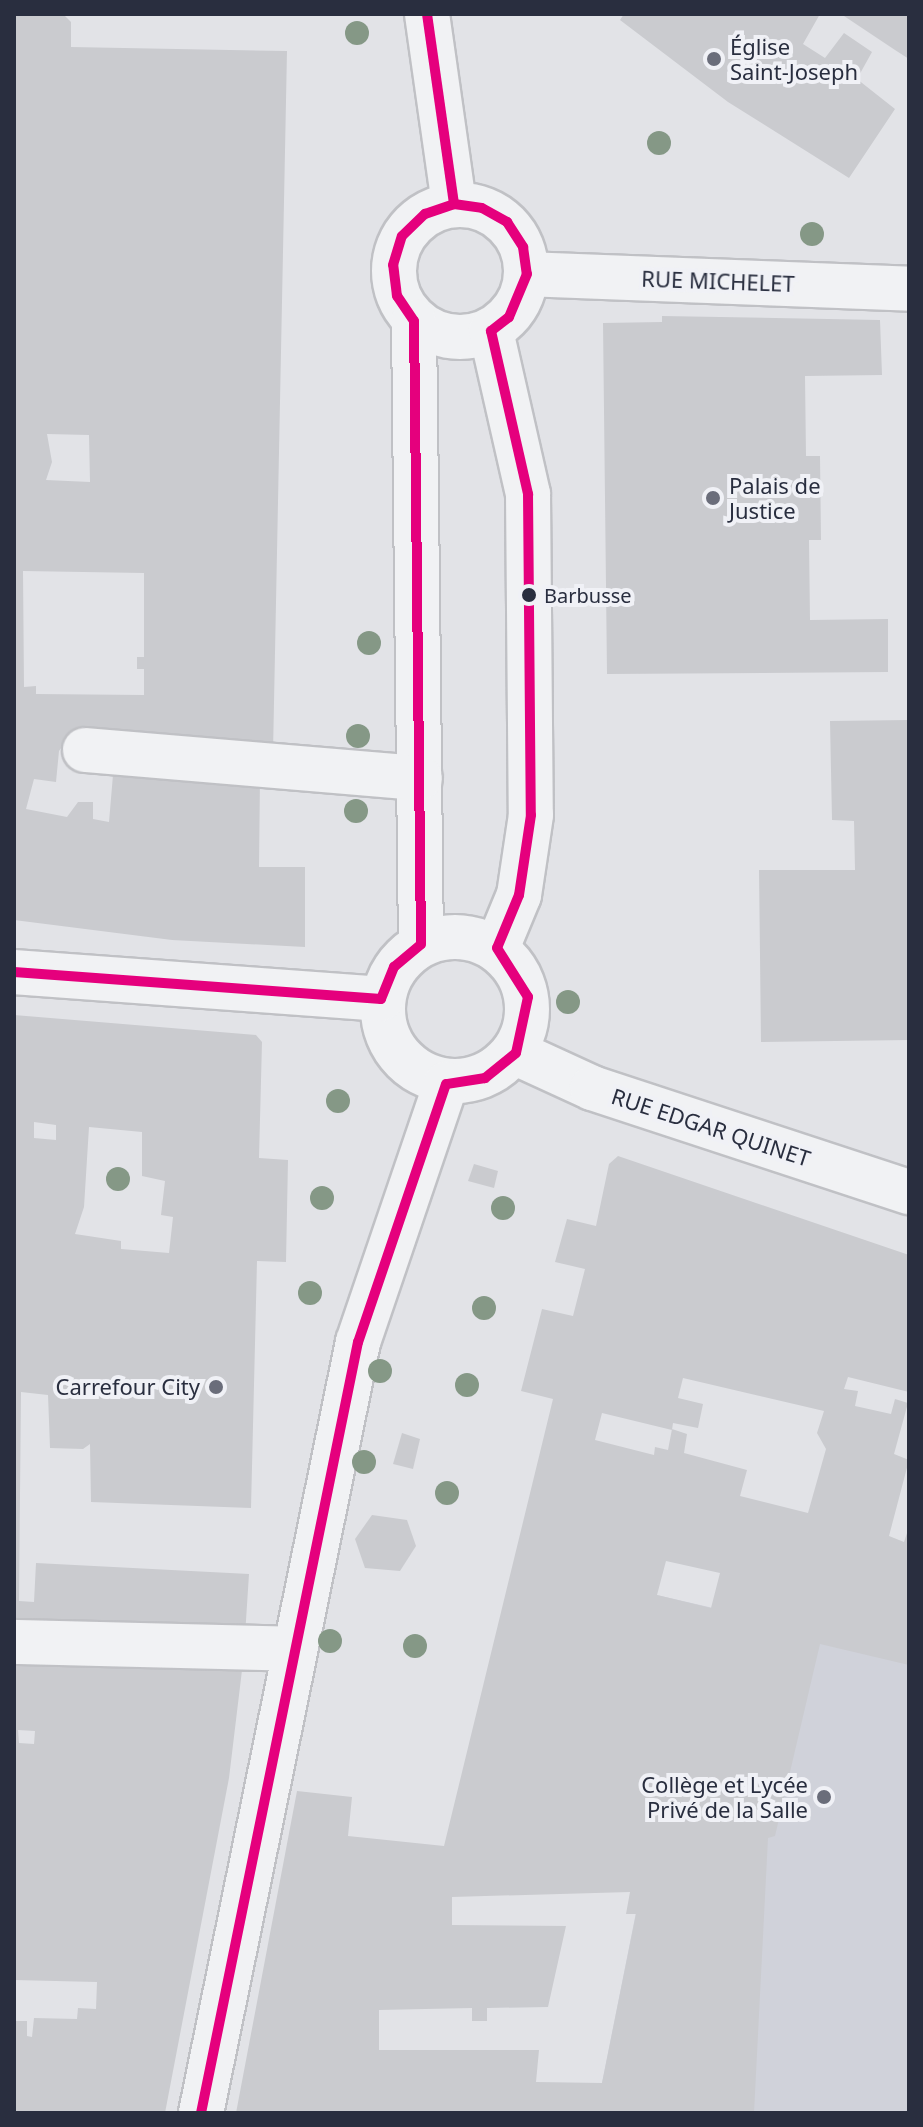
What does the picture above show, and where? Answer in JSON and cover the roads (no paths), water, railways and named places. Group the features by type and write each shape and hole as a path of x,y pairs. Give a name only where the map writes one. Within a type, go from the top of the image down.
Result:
{"street":[{"path":"427,14 454,204"},
{"path":"454,204 482,208 507,222 523,247 527,274 509,317 491,331 451,338 414,321 397,296 393,265 402,236 425,214 454,204"},
{"name":"RUE MICHELET","path":"527,274 909,289"},
{"path":"414,321 421,944"},
{"path":"491,331 528,494 531,815 519,895 497,948"},
{"path":"85,750 420,778"},
{"path":"460,936 497,948 528,997 516,1053 485,1078 446,1084 396,1055 381,999 394,967 421,944 460,936"},
{"path":"14,972 381,999"},
{"name":"RUE EDGAR QUINET","path":"516,1053 592,1088 909,1192"},
{"path":"201,2113 291,1649 358,1342 446,1084"},
{"path":"14,1642 291,1649"}],"place":[{"name":"Église Saint-Joseph","path":"714,59"},
{"name":"Palais de Justice","path":"713,498"},
{"name":"Barbusse","path":"529,595"},
{"name":"Carrefour City","path":"216,1387"},
{"name":"Collège et Lycée Privé de la Salle","path":"824,1797"}]}
